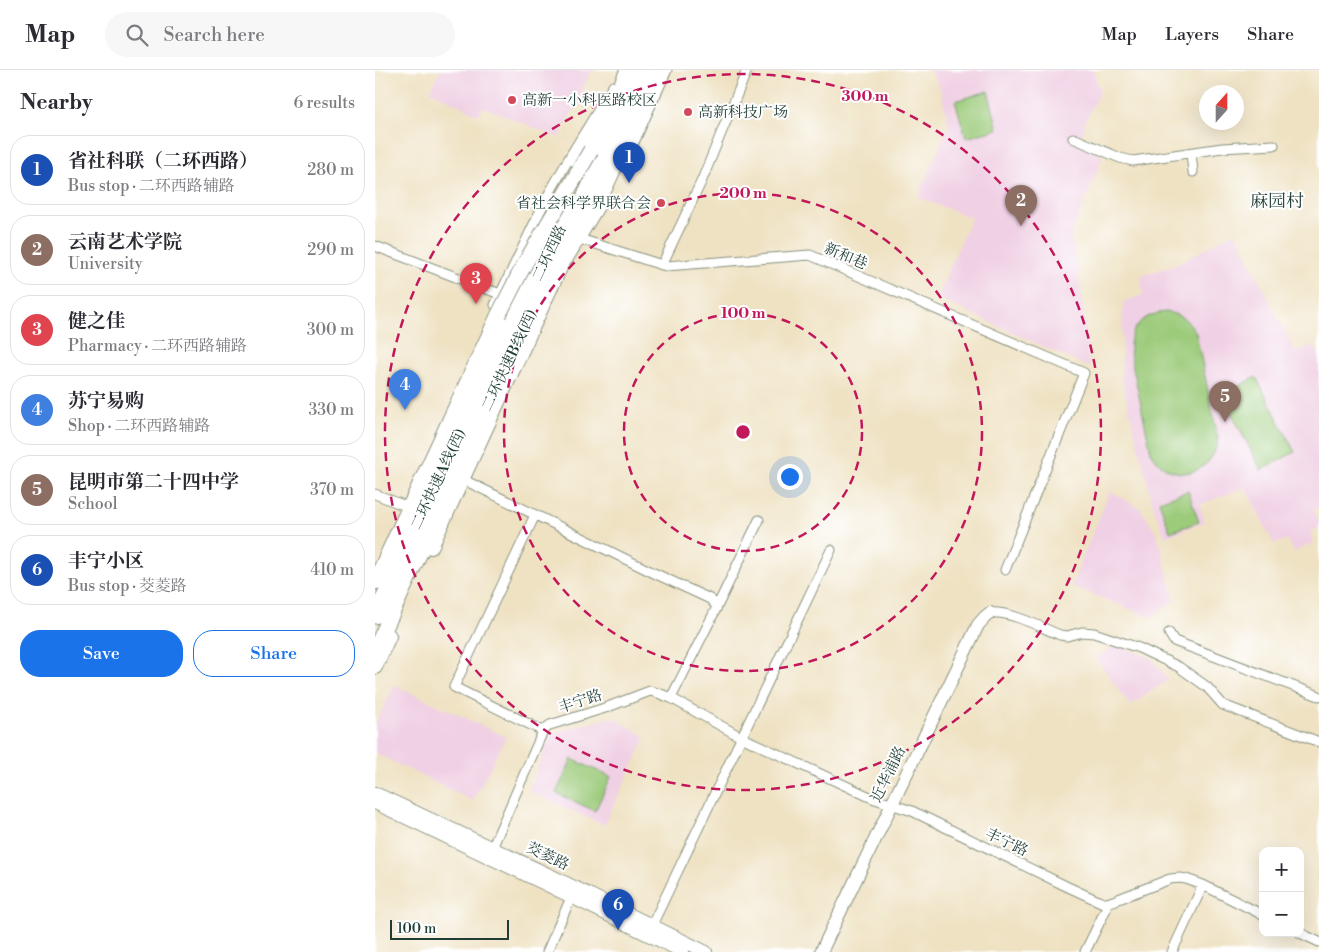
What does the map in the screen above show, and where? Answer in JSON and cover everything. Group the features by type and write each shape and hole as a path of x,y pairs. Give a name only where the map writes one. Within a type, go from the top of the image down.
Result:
{"highway":[{"name":"二环快速A线(西)","path":"375,616 628,70"},
{"name":"二环快速B线(西)","path":"375,650 643,70"},
{"path":"562,264 598,202 659,70"},
{"path":"375,582 507,298 591,150"}],"main road":[{"name":"二环西路","path":"375,599 620,70"},
{"name":"二环西路","path":"375,668 651,70"}],"street":[{"path":"562,264 583,240 605,206 667,70"},
{"path":"661,265 702,180 747,70"},
{"path":"375,565 540,209 613,86"},
{"path":"1073,138 1120,158 1133,161 1222,148 1274,145"},
{"path":"1191,153 1193,172"},
{"name":"新和巷","path":"583,240 661,265 810,255 1084,374 1005,570"},
{"path":"375,246 501,294"},
{"path":"462,479 710,599 717,606"},
{"path":"375,494 403,506"},
{"path":"492,848 543,731 454,687 535,515"},
{"path":"671,698 759,520"},
{"path":"652,925 831,550"},
{"path":"990,614 1009,615 1060,635 1067,636 1082,632 1094,633 1139,648 1179,667 1207,687 1223,705 1319,742"},
{"name":"近华浦路","path":"821,952 978,625 990,614"},
{"path":"1169,633 1174,642 1319,696"},
{"name":"丰宁路","path":"543,731 550,725 605,708 650,691 671,698 741,737 871,798 912,811 1099,902 1107,903"},
{"name":"茭菱路","path":"375,793 492,848 683,952"},
{"name":"茭菱路","path":"375,802 549,886 574,893 652,925 706,952"},
{"path":"1085,952 1106,909 1107,903 1170,879 1186,878 1259,912"},
{"path":"1172,952 1203,885"},
{"path":"547,952 574,893"},
{"path":"1304,935 1319,942"}],"shaded area":[{"name":"高新一小科医路校区","path":"440,70 592,70 559,138 487,108 482,108 479,115 430,91"},
{"path":"929,70 1093,70 1100,91 1084,124 1082,145 1103,156 1071,235 1081,289 1090,368 937,298 971,218 918,197 949,125 939,85"},
{"path":"1235,232 1295,352 1312,345 1319,353 1319,507 1313,510 1319,521 1319,528 1310,531 1313,543 1294,552 1287,540 1274,544 1245,487 1200,505 1205,522 1165,537 1153,505 1121,377 1123,302 1143,295 1141,276 1178,264"},
{"path":"1110,491 1141,509 1157,534 1175,600 1150,617 1071,586"},
{"path":"1115,645 1151,658 1168,680 1130,706 1096,658"},
{"path":"394,685 506,737 473,801 375,753 375,725"},
{"path":"613,717 646,737 604,825 528,791 552,733"}],"green space":[{"path":"988,91 998,129 966,138 955,101"},
{"path":"1166,312 1184,318 1196,333 1218,439 1214,452 1208,462 1200,469 1190,472 1179,473 1169,470 1159,463 1151,453 1130,353 1131,337 1138,324 1157,313"},
{"path":"1256,377 1295,452 1261,470 1222,395"},
{"path":"1188,491 1199,522 1170,532 1159,501"},
{"path":"572,759 611,777 595,811 556,793"}],"place":[{"name":"高新一小科医路校区","path":"512,100"},
{"name":"高新科技广场","path":"688,112"},
{"name":"省社科联（二环西路）","path":"629,183"},
{"name":"省社会科学界联合会","path":"661,203"},
{"name":"云南艺术学院","path":"1021,226"},
{"name":"健之佳","path":"476,304"},
{"name":"苏宁易购","path":"405,410"},
{"name":"昆明市第二十四中学","path":"1225,422"},
{"name":"丰宁小区","path":"618,930"}],"district":[{"name":"麻园村","path":"1277,201"}]}
